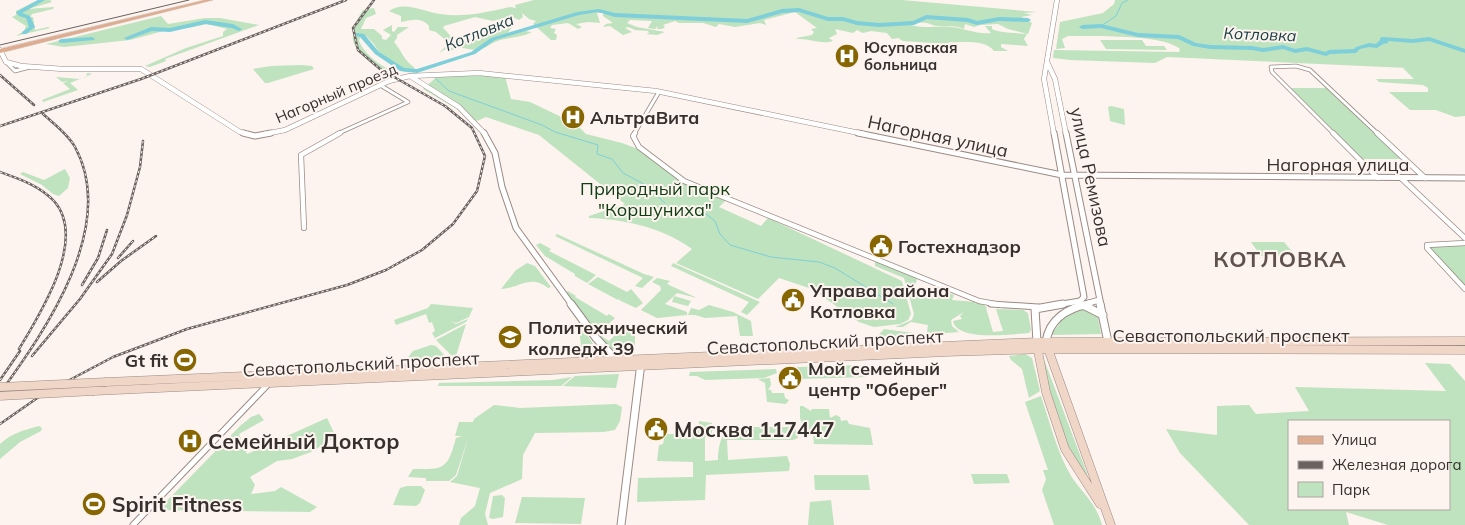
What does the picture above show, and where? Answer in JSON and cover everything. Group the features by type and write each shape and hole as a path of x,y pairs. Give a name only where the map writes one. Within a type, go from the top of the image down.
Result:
{"main road":[{"path":"0,50 200,0"},
{"path":"0,50 212,0"},
{"name":"Севастопольский проспект","path":"1047,346 1108,342 1465,341"},
{"path":"1037,346 1046,392 1065,449 1110,521"},
{"name":"Севастопольский проспект","path":"0,387 617,360 641,362 1037,346 1465,350"},
{"path":"1047,346 1110,521"},
{"name":"Севастопольский проспект","path":"0,396 625,367 641,362"}],"street":[{"name":"улица Ремизова","path":"1057,0 1044,78 1084,294"},
{"name":"Нагорный проезд","path":"0,50 6,62 32,66 64,69 141,69 240,132 255,136 284,130 380,85 410,76"},
{"name":"улица Ремизова","path":"1047,62 1055,80 1108,342"},
{"path":"1378,178 1272,72 1271,66 1300,67 1310,70 1425,178"},
{"name":"Нагорная улица","path":"410,76 479,72 659,92 1062,175 1465,178"},
{"path":"1045,73 1053,74"},
{"path":"410,76 459,107 482,129 495,153 509,210 516,228 596,338 625,367"},
{"path":"1044,78 1049,76 1055,80"},
{"path":"304,228 301,155 328,138 408,102 380,85"},
{"path":"659,92 633,136 639,147 684,181 979,301 994,305 1039,307 1080,301 1083,299 1084,294 1088,298 1099,300"},
{"path":"1400,178 1463,237 1458,244"},
{"path":"1465,243 1427,245 1427,248 1465,289"},
{"path":"1047,346 1048,330 1060,315 1073,308 1099,300"},
{"path":"1054,306 1061,310 1060,315"},
{"path":"1084,306 1103,315"},
{"path":"1037,346 1034,312 1039,307"},
{"path":"621,525 641,362"},
{"path":"133,525 277,375"},
{"path":"188,387 196,383 196,380 193,378"}],"green space":[{"path":"38,0 50,0 52,2 28,9 54,7 53,9 32,14 30,17 33,17 35,30 50,28 16,36 24,31 26,26 12,17 16,15 16,11"},
{"path":"534,0 902,0 1037,12 1024,13 1032,15 1021,17 1032,23 1028,34 1008,29 998,24 974,27 965,24 964,29 955,27 919,23 919,21 907,24 924,27 951,27 986,33 991,33 985,26 992,26 992,29 999,31 1027,34 1024,39 1028,46 1001,44 1001,47 1008,51 994,51 990,47 974,42 950,42 946,44 903,41 898,38 892,39 887,33 871,31 863,33 857,30 853,33 835,29 837,34 829,38 833,41 829,42 798,39 796,38 812,35 814,32 811,29 817,28 795,12 764,20 766,25 760,23 735,27 719,24 716,27 703,23 679,23 675,21 663,25 665,27 662,29 657,29 658,26 655,29 648,28 652,21 630,20 627,23 637,27 665,32 657,35 646,34 649,33 648,31 635,30 628,27 625,28 632,32 623,35 610,26 603,27 606,24 613,23 603,16 603,13 597,13 600,23 576,24 582,27 578,29 568,23 552,25 550,28 556,29 554,33 557,35 556,40 551,40 533,24 536,21 529,19 522,13 523,17 519,20 511,16 493,21 475,17 444,26 443,28 453,38 461,41 476,39 511,24 513,25 508,33 491,40 525,31 532,32 500,40 481,49 458,48 448,52 454,44 439,53 449,43 436,32 429,30 429,26 426,23 416,20 401,22 401,16 389,11 395,8 408,7 440,14 467,15 510,7 516,8 515,5"},
{"path":"1115,0 1465,0 1465,116 1455,117 1436,110 1410,110 1389,92 1428,92 1428,88 1423,85 1379,82 1376,79 1414,79 1403,68 1407,68 1167,57 1155,63 1053,58 1054,50 1179,52 1180,49 1172,44 1144,38 1110,36 1068,36 1062,39 1065,48 1056,49 1060,22 1103,13 1114,4"},
{"path":"374,8 376,14 366,18 361,29 374,29 382,36 382,39 386,40 391,35 383,30 392,25 392,31 394,32 398,27 409,27 397,35 394,42 408,62 414,67 414,71 405,72 382,57 374,44 366,36 360,37 359,41 365,51 380,64 397,72 397,75 385,72 371,63 355,45 353,36 357,20 363,10"},
{"path":"161,16 168,24 205,18 220,18 259,25 165,59 166,61 150,67 145,66 186,48 223,36 223,32 227,29 207,24 171,29 130,40 64,47 46,44"},
{"path":"1100,40 1142,40 1146,46 1164,46 1167,50 1106,49"},
{"path":"271,66 312,66 314,69 268,83 265,83 253,69"},
{"name":"Природный парк \"Коршуниха\"","path":"440,74 505,76 511,99 530,102 576,124 586,134 638,149 684,182 726,200 719,207 761,226 768,218 902,281 911,314 908,320 900,324 874,327 859,322 812,289 779,278 758,299 676,263 692,249 669,235 643,226 616,220 589,218 589,216 625,204 539,135 486,117 477,121 423,89"},
{"path":"56,77 83,78 70,83 78,90 43,102 42,100 70,89 63,83 68,81 62,82"},
{"path":"1291,88 1326,88 1401,159 1362,159"},
{"path":"1108,107 1124,109 1125,125 1110,121"},
{"path":"65,169 70,178 68,188 59,196 20,174 23,172 44,180"},
{"path":"557,234 654,277 642,288 635,286 643,278 555,236"},
{"path":"1251,242 1284,242 1295,255 1261,256"},
{"path":"540,243 551,249 549,251 596,275 587,283 545,256 536,245"},
{"path":"1431,246 1465,246 1465,286 1430,248"},
{"path":"875,260 917,279 913,293 949,299 944,295 948,293 954,295 952,300 975,302 975,304 977,302 987,307 993,332 1003,331 996,309 1023,310 1028,313 1031,330 1029,333 999,335 964,332 957,328 953,321 962,319 960,316 964,312 951,320 952,326 959,332 935,334 927,332 928,325 911,322 903,327 895,327 912,320 914,314 904,278 875,266"},
{"path":"527,263 535,266 551,287 548,288 536,282 530,282 501,289 516,270"},
{"path":"673,263 760,302 747,315 741,312 749,302 671,266"},
{"path":"598,277 627,292 631,289 643,303 636,308 619,300 621,297 618,300 588,284"},
{"path":"657,278 670,281 667,284 697,298 677,293 665,304 687,312 687,315 657,318 641,310 661,290 660,286 652,282"},
{"path":"568,291 607,316 609,314 615,318 598,334 609,341 623,327 635,335 635,347 609,349 596,336 565,293"},
{"path":"674,296 691,301 688,306 672,302"},
{"path":"431,304 473,308 469,317 456,323 450,321 456,324 468,319 466,322 435,338 432,333 435,331 432,322 429,323 426,314 396,325 394,320 428,308"},
{"path":"709,305 733,312 751,321 753,336 740,336 737,316 705,318 688,315 691,308 699,310"},
{"path":"1084,307 1097,313 1101,334 1051,335 1065,316"},
{"path":"466,324 456,356 452,356 436,340"},
{"path":"582,327 597,350 558,352 559,346 581,345 579,329"},
{"path":"884,329 913,333 914,339 874,340"},
{"path":"431,345 436,346 446,357 406,360 413,351"},
{"path":"1025,354 1032,358 1040,391 1029,398 1022,369 1009,356"},
{"path":"1042,357 1088,476 1072,454 1058,421"},
{"path":"1425,363 1450,364 1465,381 1465,525 1388,525 1346,512 1349,525 1249,525 1180,453 1166,429 1217,435 1217,406 1249,405 1256,414 1309,411 1295,387 1446,391"},
{"path":"863,365 868,377 799,379 797,367"},
{"path":"776,369 777,373 764,378 705,380 697,376 689,376 690,372"},
{"path":"619,374 616,388 563,386 575,376"},
{"path":"572,377 561,386 438,386 439,383 553,380"},
{"path":"770,378 771,385 768,390 771,390 772,393 784,393 785,398 789,400 786,404 767,402 765,383 758,379"},
{"path":"1041,396 1066,467 1093,505 1102,525 1054,525 1042,490 1046,479 1043,470 1048,470 1025,402"},
{"path":"616,404 622,407 620,421 615,430 603,432 535,433 523,455 522,479 490,493 485,514 488,525 459,525 461,518 475,506 480,488 450,482 457,476 469,435 456,475 449,481 426,481 426,478 408,477 413,469 432,469 443,466 450,456 456,438 462,436 455,436 459,422 473,422 474,419 494,405 520,408"},
{"path":"800,406 811,411 812,409 829,409 830,418 836,415 840,417 841,421 847,420 849,424 870,428 873,445 814,444 813,434 811,434 810,430 803,427 800,418"},
{"path":"259,414 264,420 239,434 247,454 327,418 336,437 311,452 292,459 277,461 250,477 255,485 251,494 275,491 281,487 317,507 310,512 158,510 240,426 251,417"},
{"path":"699,421 712,423 712,435 705,437 705,461 718,460 718,451 723,434 729,427 793,427 798,433 798,438 793,440 727,440 728,460 787,456 790,464 789,471 706,475 705,500 637,502 638,478 693,477 693,462 657,461 659,445 663,444 665,434 698,434"},
{"path":"39,426 42,428 41,431 20,442 0,459 0,444 14,435"},
{"path":"971,474 1007,474 1010,483 974,484"},
{"path":"814,475 868,475 870,490 815,490"},
{"path":"421,486 425,490 420,503 416,506 393,505 400,488"},
{"path":"502,495 505,498 503,517 489,518 493,496"},
{"path":"522,497 585,498 581,524 515,523"},
{"path":"831,500 834,525 808,525 810,502"}],"waterway":[{"name":"Котловка","path":"24,33 32,27 28,17 21,15 19,12 42,0"},
{"path":"1101,26 1116,16 1122,3 1128,0"},
{"name":"Котловка","path":"599,11 615,15 747,21 782,11 799,10 828,19 843,19 857,23 879,25 914,23 926,17 968,20 977,23 999,19 1028,20"},
{"name":"Котловка","path":"357,35 362,35 377,53 402,70 417,71 473,53 493,39 579,13 595,12"},
{"name":"Котловка","path":"127,38 151,29 170,30 205,22 233,26 239,29"},
{"name":"Котловка","path":"1082,27 1101,26 1138,35 1179,37 1195,45 1210,47 1263,50 1283,47 1295,51 1307,49 1326,54 1329,52 1356,51 1358,48 1369,45 1377,46 1381,42 1386,42 1382,39 1413,41 1429,39 1465,51"},
{"name":"Котловка","path":"61,41 92,39"},
{"path":"436,79 449,91 542,125 555,132 598,145 597,154 612,159 623,173 642,183 665,203"},
{"path":"683,210 706,214 715,221 720,234 730,245 771,257 819,262 835,268 893,304"}],"tram line":[{"path":"0,45 189,0"}],"railway":[{"path":"0,126 141,79 346,0"},
{"path":"0,424 43,394 113,357 187,329 347,285 386,270 422,250 453,224 477,191 485,156 472,128 445,106 380,69 358,50 353,28 374,0"},
{"path":"0,75 34,105"},
{"path":"0,393 37,339 71,276 82,243 88,210 86,178 75,147 65,133 43,114"},
{"path":"32,356 80,299 112,254 127,215 140,167 143,141"},
{"path":"0,172 21,180 48,195 54,201 63,217 66,235 57,276 48,297 19,349"},
{"path":"82,285 98,258 107,230"},
{"path":"97,282 121,261 156,236"},
{"path":"118,258 133,241"},
{"path":"0,380 20,351"}],"place":[{"name":"Юсуповская больница","path":"847,56"},
{"name":"АльтраВита","path":"573,117"},
{"name":"Гостехнадзор","path":"881,246"},
{"name":"Управа района Котловка","path":"793,300"},
{"name":"Политехнический колледж 39","path":"510,337"},
{"name":"Gt fit","path":"185,360"},
{"name":"Мой семейный центр \"Оберег\"","path":"790,378"},
{"name":"Москва 117447","path":"656,429"},
{"name":"Семейный Доктор","path":"190,441"},
{"name":"Spirit Fitness","path":"94,504"}],"district":[{"name":"КОТЛОВКА","path":"1280,259"}]}
